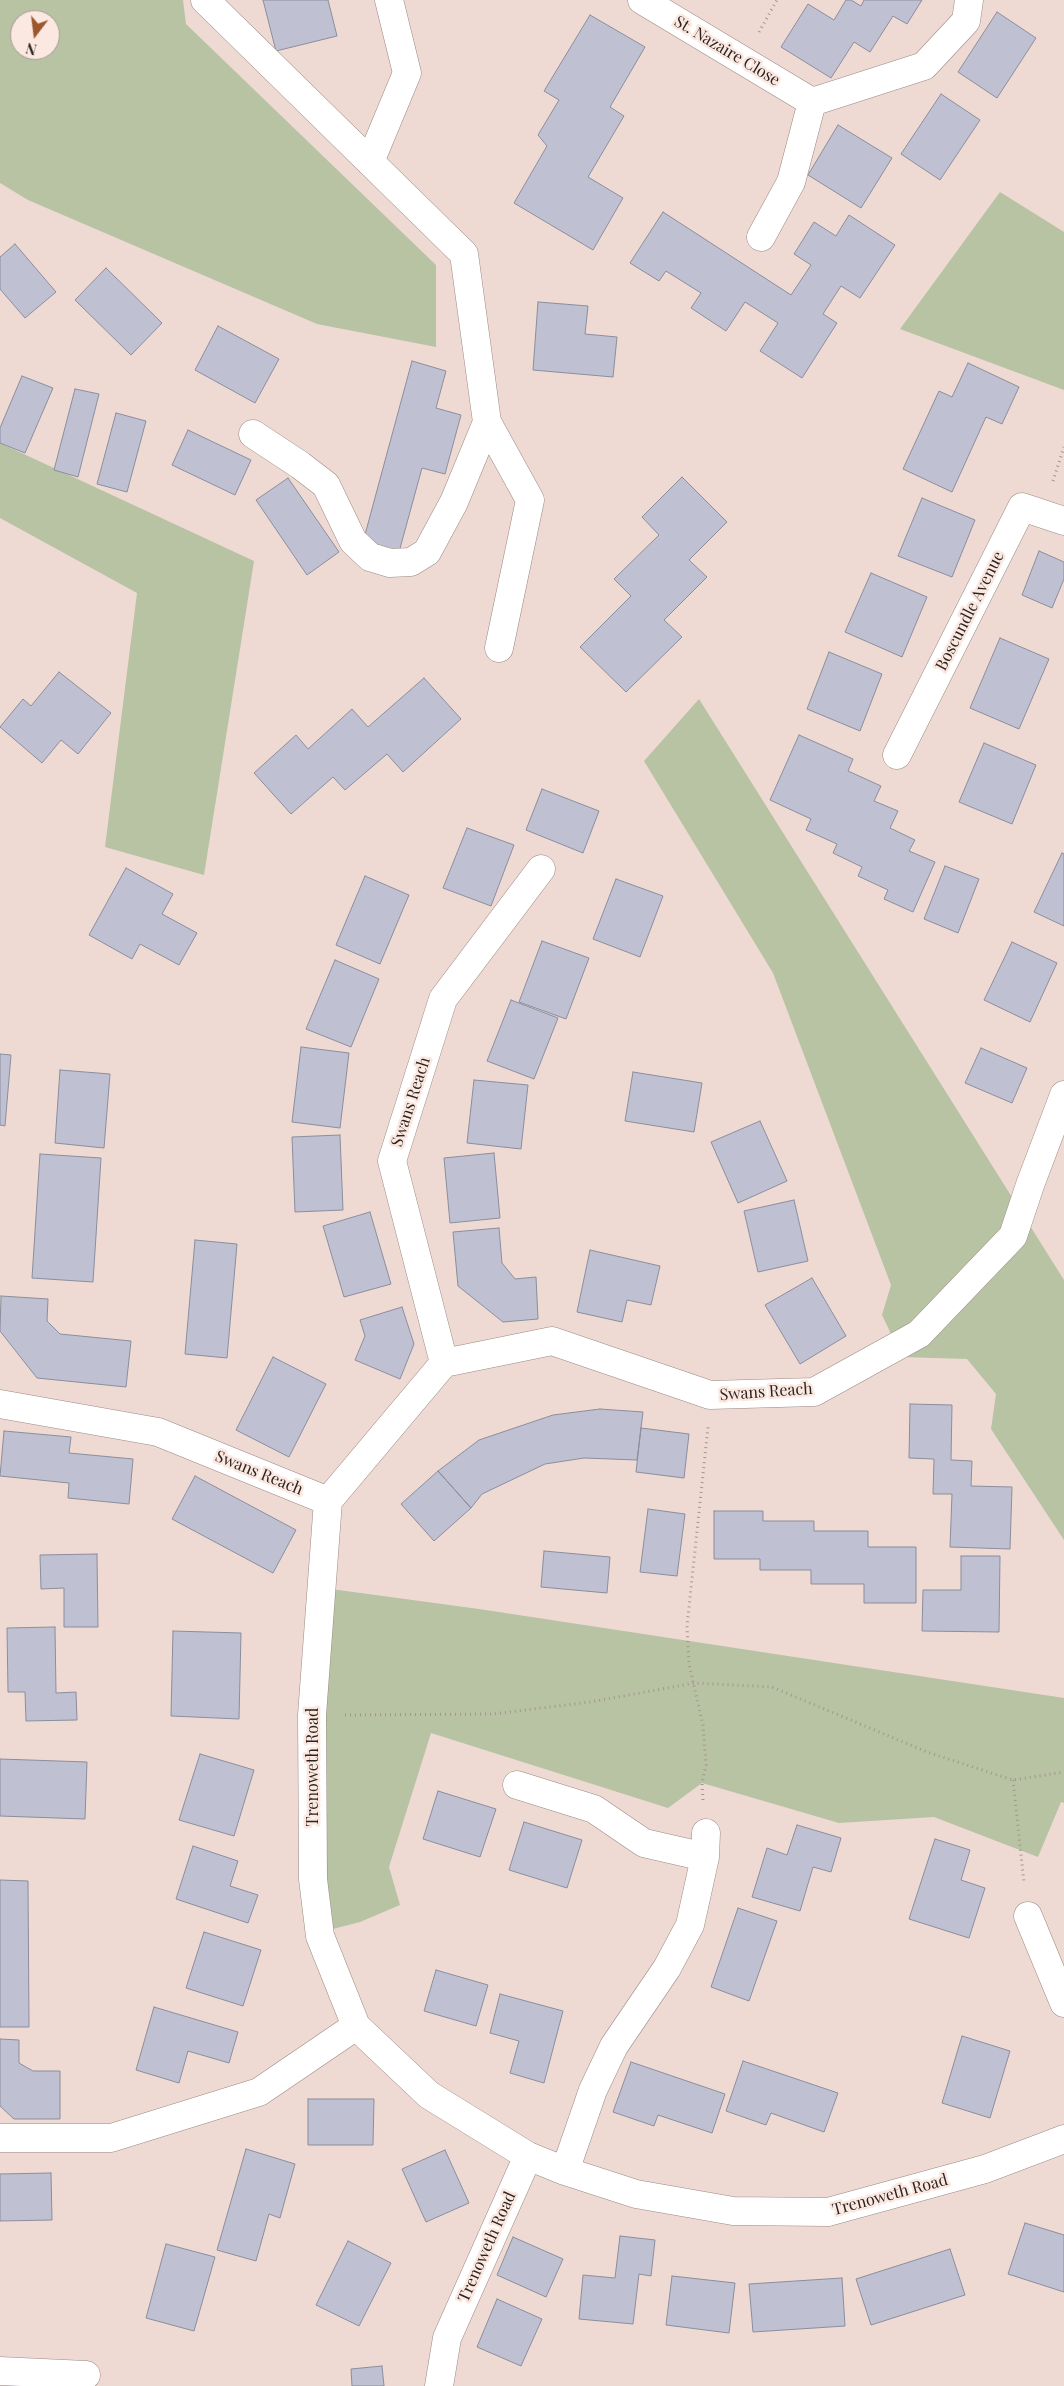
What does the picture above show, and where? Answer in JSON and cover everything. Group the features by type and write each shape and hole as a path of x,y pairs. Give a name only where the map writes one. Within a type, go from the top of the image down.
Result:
{"street":[{"path":"205,0 464,254 487,422 530,500 499,648"},
{"path":"370,162 407,73 389,0"},
{"name":"St. Nazaire Close","path":"642,0 812,102"},
{"path":"761,236 791,182 812,102 924,66 966,21 969,0"},
{"path":"253,434 300,465 326,485 353,541 370,558 390,563 411,562 427,552 454,502 487,422"},
{"name":"Boscundle Avenue","path":"897,755 1022,507 1064,521"},
{"name":"Swans Reach","path":"541,869 443,999 392,1162 444,1363 552,1341 710,1395 814,1392 920,1334 1013,1236 1064,1095"},
{"path":"328,1501 444,1363"},
{"name":"Swans Reach","path":"0,1382 7,1405 158,1432 328,1501"},
{"name":"Trenoweth Road","path":"328,1501 312,1715 313,1879 320,1936 356,2026 429,2095 528,2156 565,2171 636,2194 734,2211 828,2212 985,2169 1064,2139"},
{"path":"517,1785 594,1809 644,1843 706,1845 690,1925 667,1968 614,2046 593,2090 565,2171"},
{"path":"1028,1916 1064,2004"},
{"path":"0,2138 111,2138 259,2092 356,2026"},
{"name":"Trenoweth Road","path":"439,2386 447,2338 528,2156"},
{"path":"0,2371 86,2375"}],"path":[{"path":"706,1845 702,1783 706,1765 704,1725 689,1664 687,1626 700,1518 710,1395"},
{"path":"312,1715 493,1714 590,1702 695,1683 772,1687 927,1752 1013,1780 1064,1772"},
{"path":"1013,1780 1028,1916"}],"green space":[{"path":"0,0 183,0 186,24 436,265 436,347 317,324 28,200 0,183"},
{"path":"1000,192 1064,232 1064,390 900,329"},
{"path":"0,443 254,561 204,875 105,847 137,593 0,518"},
{"path":"699,699 1064,1280 1064,1540 991,1429 996,1394 967,1359 902,1357 882,1315 891,1285 773,973 644,761"},
{"path":"331,1589 479,1609 1064,1698 1064,1803 1061,1802 1038,1857 934,1817 839,1823 702,1783 668,1808 431,1733 389,1867 400,1905 360,1922 325,1931 325,1697"}],"building":[{"path":"263,0 328,0 337,36 276,51"},
{"path":"846,0 851,0 861,6 864,0 922,0 907,24 893,16 870,52 854,42 831,78 781,47 808,4 834,20"},
{"path":"997,12 1036,38 997,98 958,72"},
{"path":"590,15 645,47 610,107 624,116 588,177 623,198 593,250 514,203 547,146 538,135 559,100 544,91"},
{"path":"941,94 980,120 940,180 901,154"},
{"path":"838,125 892,158 861,208 808,175"},
{"path":"663,212 791,295 811,265 794,254 814,222 836,236 849,215 895,245 860,298 841,286 823,314 837,323 802,378 760,351 778,323 745,302 726,331 691,308 701,293 666,271 659,281 630,263"},
{"path":"15,244 56,292 25,318 0,289 0,257"},
{"path":"106,268 162,323 131,355 75,300"},
{"path":"538,302 588,306 585,334 617,337 613,377 533,370"},
{"path":"218,326 279,359 255,403 195,370"},
{"path":"412,361 446,371 436,408 461,415 445,474 422,468 399,552 363,542"},
{"path":"968,363 1019,387 1002,424 986,417 952,492 903,469 939,391 952,397"},
{"path":"22,376 53,388 25,453 0,443 0,428"},
{"path":"75,389 99,394 78,477 54,470"},
{"path":"116,413 146,421 127,492 97,484"},
{"path":"188,430 251,460 235,495 172,465"},
{"path":"682,477 727,522 689,560 707,577 664,620 682,637 626,692 580,647 631,596 614,579 659,535 642,517"},
{"path":"288,478 339,552 307,575 256,500"},
{"path":"922,498 975,520 952,577 898,556"},
{"path":"1039,551 1064,562 1064,579 1052,608 1022,595"},
{"path":"871,573 927,597 902,657 845,632"},
{"path":"1000,638 1049,659 1019,729 970,708"},
{"path":"829,652 882,674 860,731 807,709"},
{"path":"59,672 111,713 78,754 61,740 42,763 0,727 23,699 31,706"},
{"path":"424,678 461,719 403,772 387,754 345,790 333,777 291,814 254,773 296,735 308,749 352,709 368,727"},
{"path":"799,735 853,759 848,771 881,786 874,801 898,811 890,828 915,840 909,851 935,862 913,912 884,899 888,890 858,876 862,867 833,853 837,844 806,830 811,819 770,800"},
{"path":"984,743 1036,765 1012,824 959,802"},
{"path":"542,789 599,811 583,853 526,830"},
{"path":"467,828 514,845 491,906 443,888"},
{"path":"1062,853 1064,854 1064,926 1034,912"},
{"path":"945,866 979,879 958,933 924,919"},
{"path":"126,868 173,894 162,914 197,933 179,965 140,944 132,959 89,935"},
{"path":"365,876 409,895 380,964 336,945"},
{"path":"616,879 663,896 640,957 593,939"},
{"path":"542,941 589,958 566,1019 519,1002"},
{"path":"1012,942 1057,963 1030,1022 984,1000"},
{"path":"335,960 379,979 351,1047 306,1029"},
{"path":"511,1000 558,1018 534,1079 487,1061"},
{"path":"301,1047 349,1053 340,1128 292,1122"},
{"path":"981,1048 1027,1068 1012,1103 965,1083"},
{"path":"0,1054 11,1055 5,1126 0,1125"},
{"path":"60,1070 110,1074 104,1148 55,1143"},
{"path":"633,1072 702,1083 694,1132 625,1121"},
{"path":"474,1080 528,1085 521,1149 467,1143"},
{"path":"760,1121 787,1181 738,1203 711,1142"},
{"path":"340,1135 343,1210 295,1212 292,1137"},
{"path":"494,1153 500,1218 450,1223 444,1158"},
{"path":"40,1154 101,1158 93,1282 32,1278"},
{"path":"794,1200 808,1261 758,1272 744,1211"},
{"path":"370,1212 391,1284 344,1297 323,1226"},
{"path":"499,1228 502,1263 515,1279 536,1277 538,1319 503,1322 458,1286 453,1232"},
{"path":"195,1240 237,1244 227,1358 185,1354"},
{"path":"590,1250 660,1266 651,1305 627,1300 622,1322 577,1312"},
{"path":"812,1278 846,1336 800,1364 765,1305"},
{"path":"1,1296 48,1299 47,1321 60,1334 131,1341 126,1387 37,1378 0,1331"},
{"path":"402,1307 414,1344 400,1379 355,1360 365,1336 360,1320"},
{"path":"273,1357 326,1384 289,1457 236,1430"},
{"path":"910,1404 952,1405 951,1460 972,1461 971,1486 1012,1487 1010,1549 950,1547 952,1494 933,1494 934,1459 909,1458"},
{"path":"600,1409 643,1412 637,1460 584,1458 545,1464 482,1494 471,1508 438,1471 479,1440 553,1415"},
{"path":"641,1428 689,1434 684,1478 636,1472"},
{"path":"4,1431 71,1437 69,1453 133,1459 129,1504 68,1498 69,1483 0,1476"},
{"path":"438,1471 471,1508 434,1541 401,1504"},
{"path":"195,1476 296,1530 273,1573 172,1519"},
{"path":"648,1509 685,1514 677,1576 640,1572"},
{"path":"714,1511 763,1511 763,1521 814,1521 814,1531 868,1531 868,1547 916,1547 916,1603 864,1603 864,1584 811,1584 811,1570 760,1570 760,1559 714,1559"},
{"path":"544,1551 610,1557 607,1593 541,1587"},
{"path":"97,1554 98,1627 64,1627 64,1588 41,1589 40,1555"},
{"path":"961,1556 1000,1556 999,1632 922,1631 923,1590 961,1590"},
{"path":"55,1627 56,1693 76,1692 77,1720 26,1721 25,1692 8,1692 7,1628"},
{"path":"173,1631 241,1633 239,1719 171,1716"},
{"path":"200,1754 254,1770 234,1836 179,1820"},
{"path":"0,1759 87,1762 85,1819 0,1816"},
{"path":"438,1791 496,1809 480,1857 423,1839"},
{"path":"524,1822 582,1840 567,1888 509,1870"},
{"path":"797,1825 841,1838 831,1872 813,1867 800,1911 752,1897 767,1848 787,1855"},
{"path":"935,1839 970,1850 961,1880 985,1888 969,1938 909,1919"},
{"path":"193,1846 238,1861 230,1886 258,1895 248,1923 176,1899"},
{"path":"0,1880 28,1881 29,2027 0,2027"},
{"path":"738,1908 777,1921 749,2001 711,1987"},
{"path":"204,1932 261,1950 243,2006 186,1988"},
{"path":"436,1970 488,1985 476,2026 424,2011"},
{"path":"500,1994 563,2011 544,2083 510,2073 519,2041 490,2033"},
{"path":"154,2007 238,2032 229,2063 188,2051 179,2083 136,2070"},
{"path":"962,2036 1010,2051 990,2118 942,2103"},
{"path":"0,2039 19,2040 19,2063 33,2071 60,2071 60,2119 14,2119 0,2106"},
{"path":"743,2061 838,2093 824,2132 771,2113 766,2125 726,2111"},
{"path":"631,2062 725,2094 712,2133 658,2115 654,2126 613,2112"},
{"path":"308,2099 374,2099 373,2145 308,2145"},
{"path":"246,2149 295,2164 280,2218 269,2214 256,2261 217,2250"},
{"path":"445,2150 469,2203 426,2222 402,2169"},
{"path":"51,2173 52,2220 0,2221 0,2174"},
{"path":"1025,2223 1064,2235 1064,2292 1008,2274"},
{"path":"620,2236 655,2240 651,2276 639,2274 633,2324 579,2319 583,2275 615,2278"},
{"path":"513,2237 563,2259 546,2297 497,2275"},
{"path":"348,2241 391,2263 359,2326 316,2305"},
{"path":"166,2244 215,2257 194,2331 146,2318"},
{"path":"950,2249 965,2295 871,2325 856,2279"},
{"path":"672,2276 735,2283 729,2333 666,2325"},
{"path":"842,2278 845,2326 753,2332 749,2284"},
{"path":"497,2299 542,2319 521,2366 477,2347"},
{"path":"382,2366 384,2386 352,2386 351,2369"}]}
